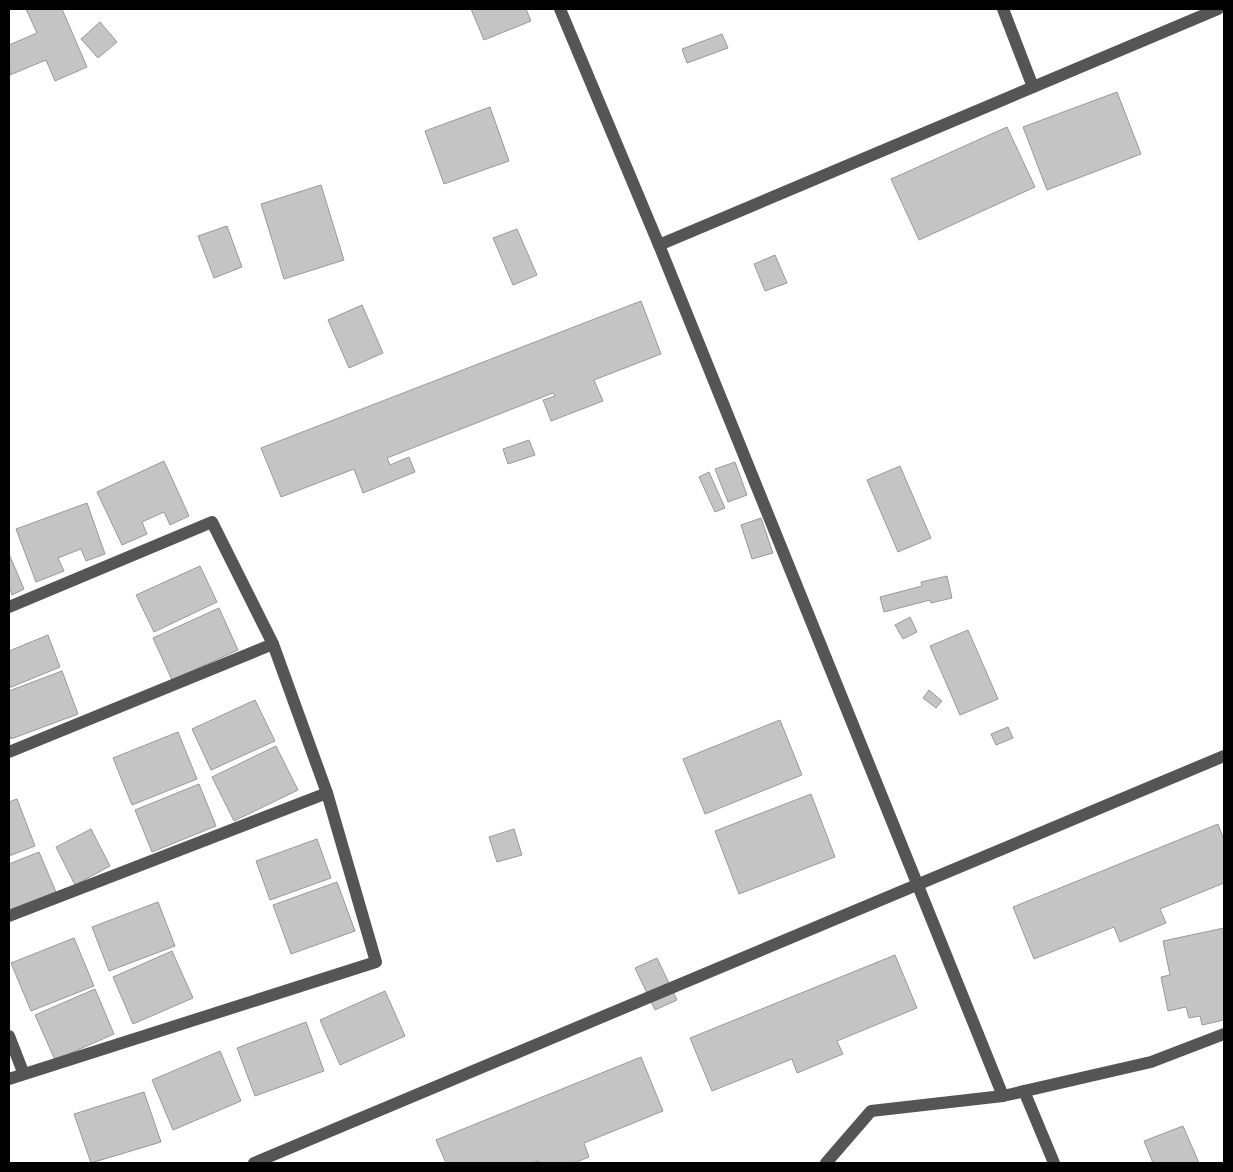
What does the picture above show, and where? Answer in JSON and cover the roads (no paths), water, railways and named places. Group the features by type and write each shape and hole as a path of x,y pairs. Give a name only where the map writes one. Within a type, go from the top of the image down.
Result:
{"street":[{"path":"560,9 659,245 1003,1096"},
{"path":"1003,9 1033,87"},
{"path":"659,245 1218,9"},
{"path":"9,606 212,522 273,644 327,793 376,962 23,1072 9,1079"},
{"path":"9,752 273,644"},
{"path":"254,1163 1224,756"},
{"path":"9,916 327,793"},
{"path":"826,1163 871,1111 1003,1096 1151,1062 1224,1034"},
{"path":"9,1036 23,1072"},
{"path":"1024,1091 1054,1163"}]}
